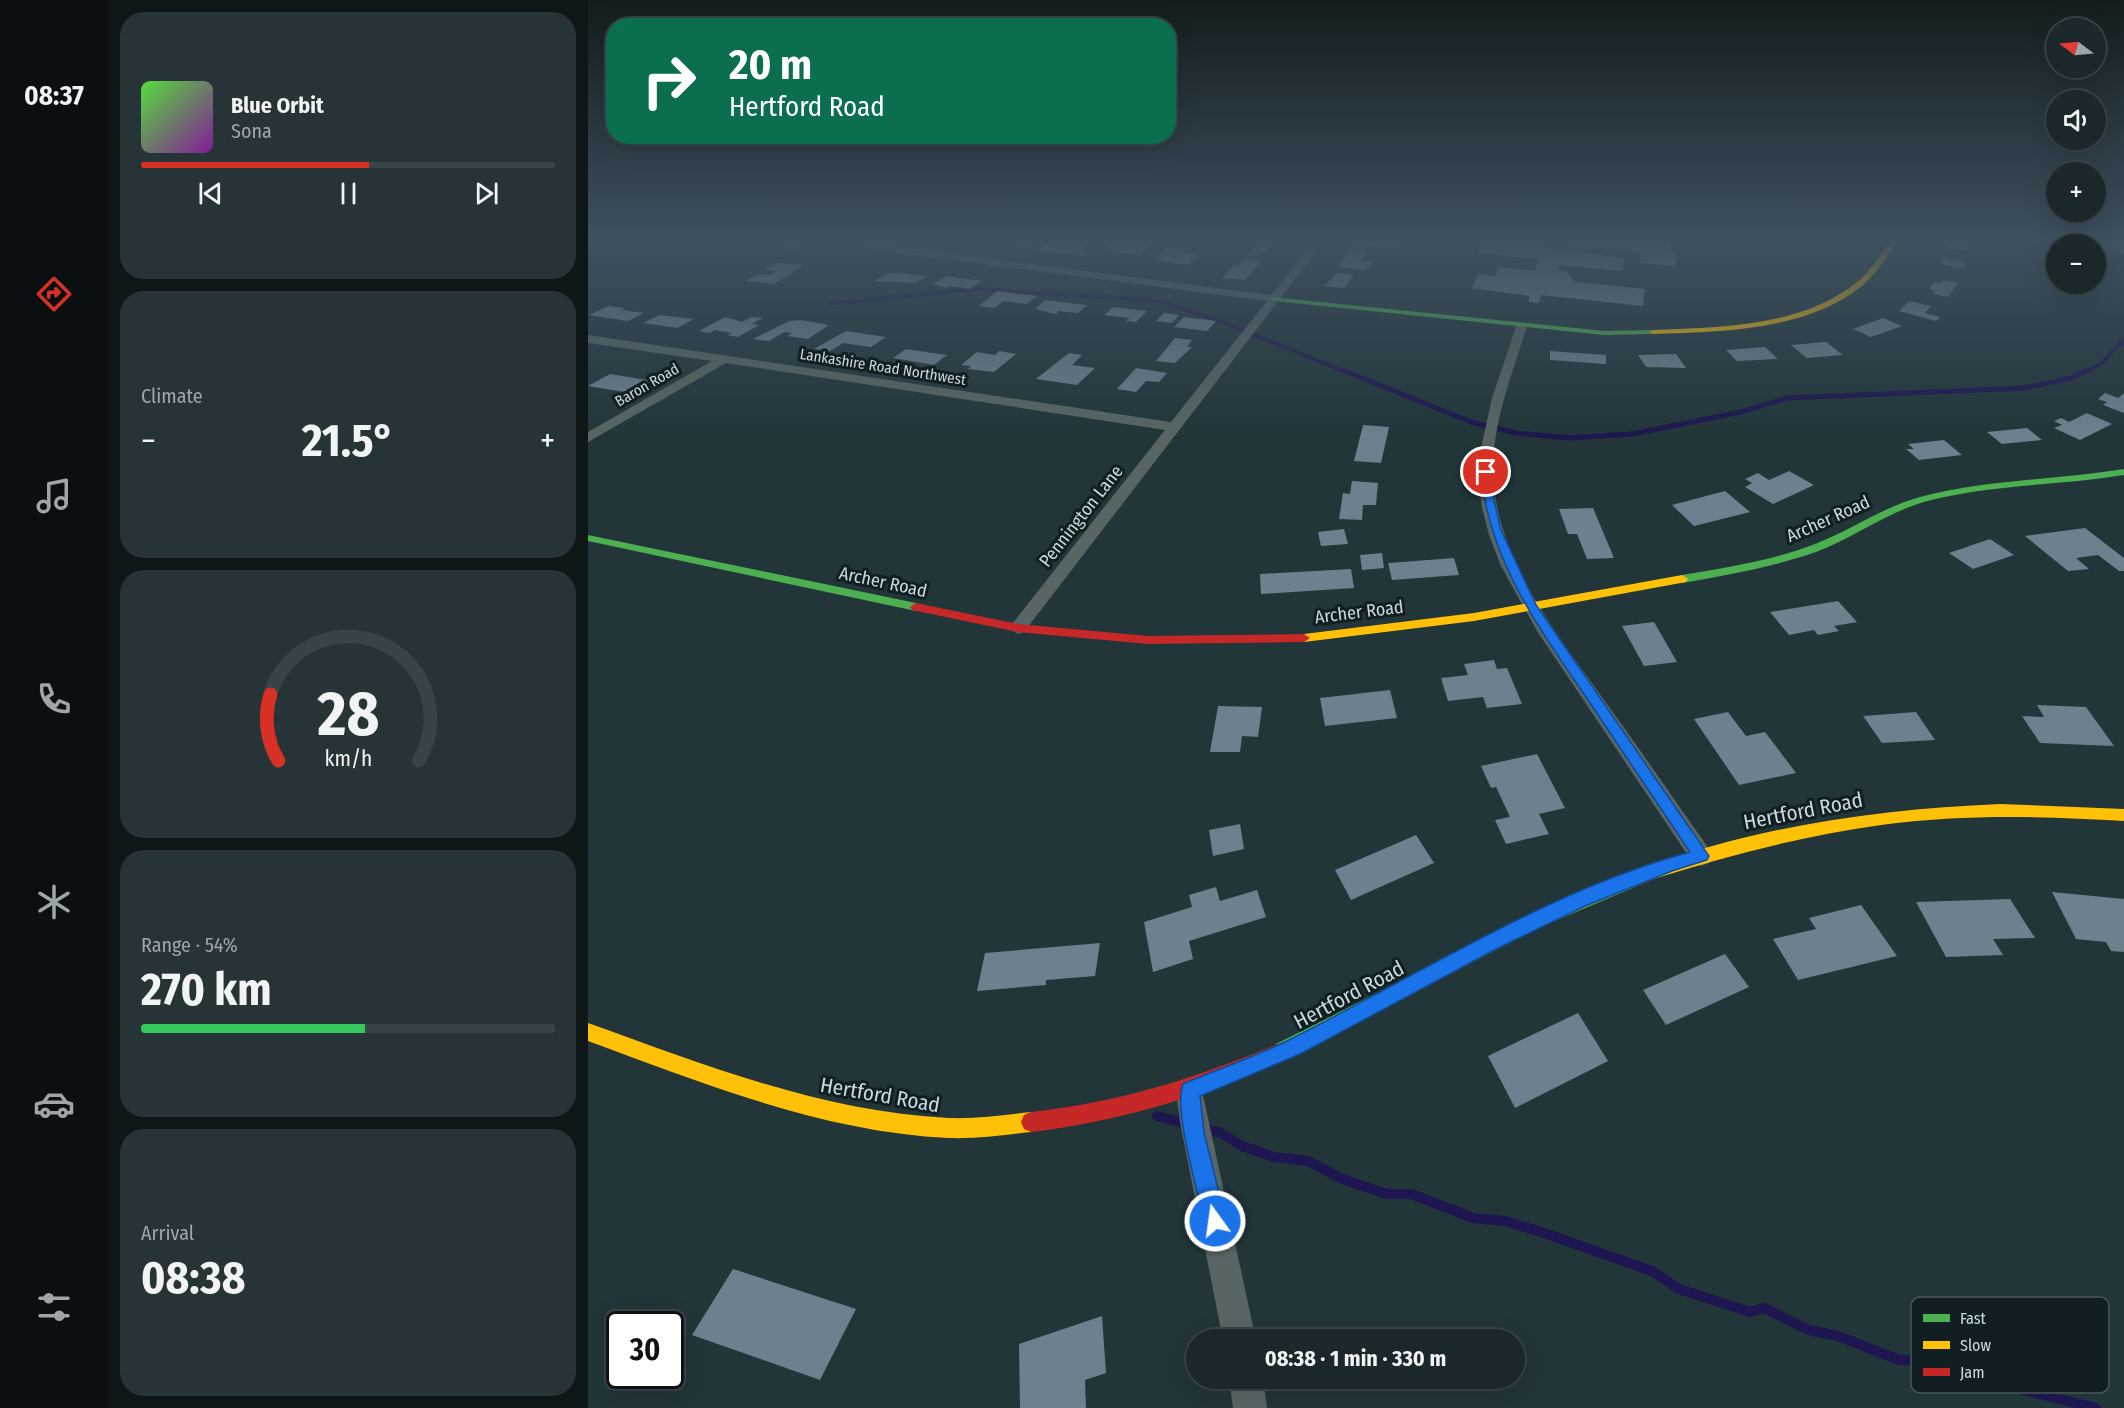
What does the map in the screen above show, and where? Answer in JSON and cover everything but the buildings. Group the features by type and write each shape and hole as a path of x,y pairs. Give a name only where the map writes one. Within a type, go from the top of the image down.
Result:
{"street":[{"name":"Pennington Lane","path":"1018,628 1269,305"},
{"path":"1333,305 1521,326 1604,333 1654,334 1719,330 1792,316 1823,305"},
{"path":"1521,326 1488,448 1486,472 1489,500 1496,530 1530,605 1701,856"},
{"name":"Lankashire Road Northwest","path":"588,339 1174,427"},
{"name":"Baron Road","path":"588,438 723,360"},
{"name":"Archer Road","path":"588,538 1018,628 1148,640 1286,640 1474,616 1679,581 1785,558 1813,549 1902,505 1947,492 2062,483 2124,472"},
{"name":"Hertford Road","path":"588,1032 751,1088 850,1116 947,1128 1050,1121 1190,1090 1293,1048 1490,943 1579,900 1670,864 1797,832 1917,813 2038,808 2124,815"},
{"path":"1190,1090 1194,1132 1231,1285 1238,1329"},
{"path":"1247,1389 1250,1408"}],"waterway":[{"path":"1172,305 1220,321 1348,373"},
{"path":"2083,373 2100,365 2124,339"},
{"path":"1345,371 1471,422 1516,433 1570,438 1632,434 1741,412 1787,398 2025,388 2071,378 2086,371"},
{"path":"1157,1116 1187,1124"},
{"path":"1203,1128 1221,1133 1242,1146 1274,1157 1308,1161 1342,1179 1387,1194 1411,1194 1473,1218 1505,1221 1544,1233 1652,1271 1679,1289 1750,1312 1764,1308 1809,1330 1838,1336 1899,1360 1911,1360"},
{"path":"2035,1393 2096,1408"}],"traffic: fast":[{"path":"1329,305 1604,333 1653,332"},
{"path":"1682,579 1748,567 1812,549 1895,509 1924,499 1973,489 2124,472"},
{"path":"588,538 916,607"},
{"path":"1283,1051 1530,924 1650,873"}],"traffic: slow":[{"path":"1653,332 1706,330 1760,324 1786,318 1823,305"},
{"path":"1304,638 1474,617 1682,579"},
{"path":"1650,873 1769,839 1884,818 2000,810 2124,815"},
{"path":"588,1032 765,1094 856,1117 949,1128 1031,1122"}],"traffic: jam":[{"path":"916,607 1018,628 1148,640 1304,638"},
{"path":"1031,1122 1099,1112 1160,1097 1220,1077 1283,1051"}],"route":[{"path":"1215,1221 1194,1132 1190,1090 1293,1048 1490,943 1579,900 1670,864 1701,856 1530,605 1507,559 1496,530 1489,500 1486,472"}]}
